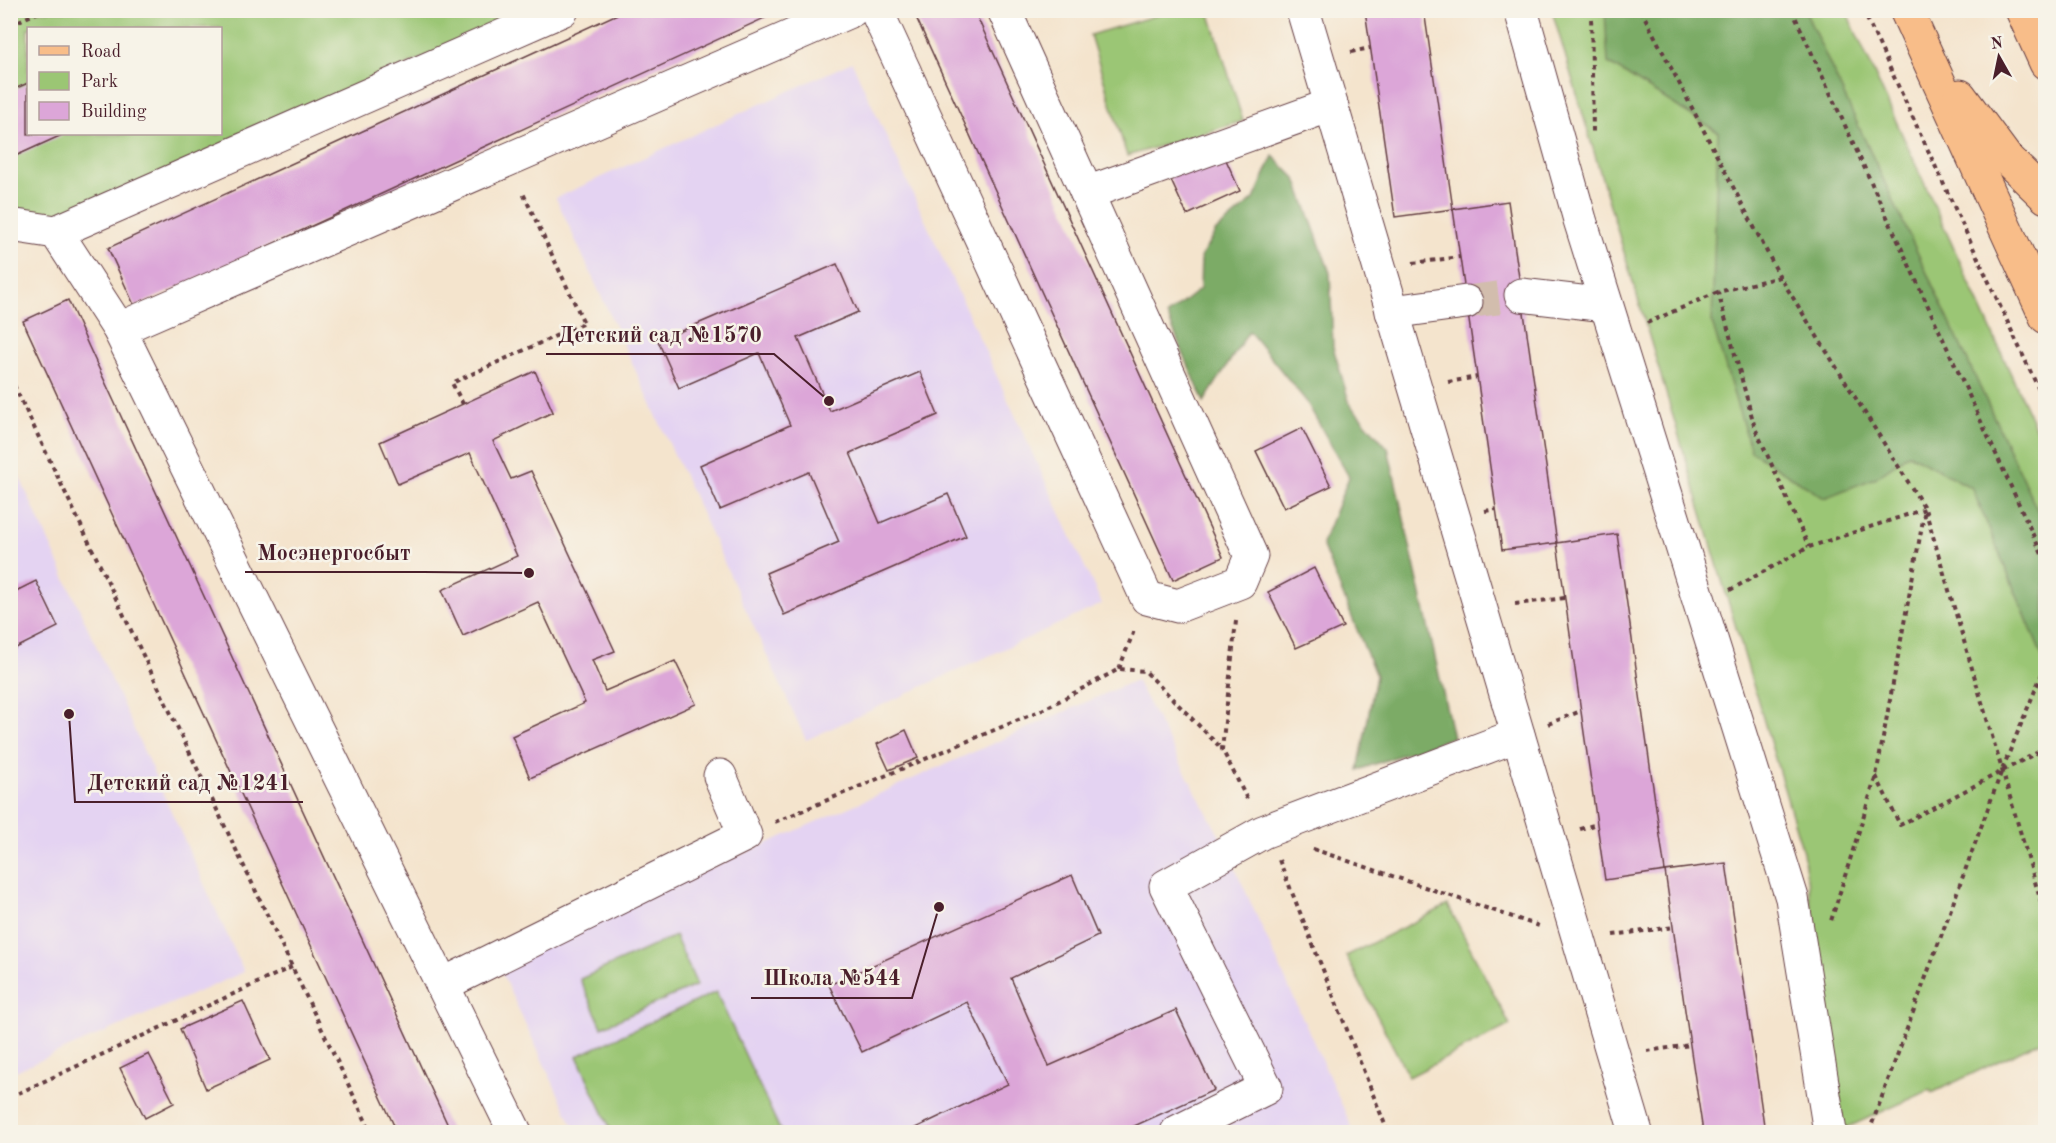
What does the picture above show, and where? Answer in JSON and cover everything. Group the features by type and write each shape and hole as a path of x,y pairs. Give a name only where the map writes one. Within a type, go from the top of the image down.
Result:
{"main road":[{"path":"1906,10 2046,317"},
{"path":"2022,10 2046,63"},
{"path":"1920,42 2006,158 2046,197"}],"lane":[{"path":"10,225 56,232 562,10"},
{"path":"119,329 852,10"},
{"path":"876,10 1147,598 1178,606 1240,582 1251,556 1004,10"},
{"path":"1303,10 1636,1132"},
{"path":"1521,10 1606,305 1792,898 1830,1132"},
{"path":"1087,193 1331,105"},
{"path":"56,232 119,329 515,1132"},
{"path":"1521,295 1606,305"},
{"path":"1392,312 1466,302"},
{"path":"1178,1132 1266,1088 1166,886 1263,832 1518,735"},
{"path":"442,985 745,835 720,776"}],"path":[{"path":"10,25 43,10"},
{"path":"1641,10 1780,277 1924,509 2046,919"},
{"path":"1792,10 2046,563"},
{"path":"1863,10 2046,405"},
{"path":"463,404 452,383 584,323 508,160"},
{"path":"1380,268 1460,257"},
{"path":"1616,337 1718,292 1780,277"},
{"path":"1718,292 1755,428 1809,547"},
{"path":"10,377 294,966 371,1132"},
{"path":"1699,606 1809,547 1924,509"},
{"path":"1830,925 1876,776 1924,509"},
{"path":"1222,749 1240,582"},
{"path":"1119,669 1147,598"},
{"path":"1480,608 1564,598"},
{"path":"1869,1132 2002,770 2046,664"},
{"path":"745,835 1042,710 1119,669 1145,671 1222,749 1285,872 1388,1132"},
{"path":"1876,776 1900,825 2046,748"},
{"path":"1263,832 1579,939 1674,927"},
{"path":"10,1097 294,966"},
{"path":"1613,1056 1690,1045"}],"shaded area":[{"path":"852,62 1102,604 806,740 556,198"},
{"path":"10,456 244,972 11,1073 10,1073"},
{"path":"1136,680 1227,850 1354,1132 576,1132 497,963"}],"green space":[{"path":"11,11 530,11 54,220 11,215"},
{"path":"1171,11 1209,11 1243,121 1127,156 1090,35"},
{"path":"1552,11 1846,11 2045,449 2045,1039 1932,1093 1930,1090 1844,1129 1803,852"},
{"path":"1605,11 1805,11 2045,527 2045,663 1972,488 1909,454 1875,478 1824,498 1751,451 1712,323 1718,132 1608,63"},
{"path":"1273,156 1296,179 1330,273 1333,347 1350,405 1388,448 1453,737 1358,770 1376,676 1322,544 1349,477 1306,401 1249,331 1204,402 1167,315 1200,289 1201,257 1216,231 1254,199"},
{"path":"1448,905 1510,1025 1409,1077 1346,956"},
{"path":"675,936 697,985 602,1027 580,979"},
{"path":"716,992 781,1132 612,1132 577,1056"}],"building":[{"path":"626,10 782,10 135,307 108,248"},
{"path":"930,10 974,10 1223,557 1173,580 916,17"},
{"path":"1365,10 1424,10 1453,209 1395,217"},
{"path":"27,83 27,135 62,135 11,158 10,91"},
{"path":"1222,151 1240,191 1187,215 1169,176"},
{"path":"1508,201 1557,543 1502,550 1453,209"},
{"path":"837,264 858,312 798,338 830,411 920,372 938,415 850,453 880,523 948,494 966,536 784,615 766,573 839,542 809,472 720,510 700,465 790,425 759,353 679,388 658,341"},
{"path":"68,300 451,1132 397,1132 23,321"},
{"path":"535,371 553,412 493,441 511,479 531,471 615,651 592,660 605,691 675,661 696,704 530,778 512,736 585,703 538,602 463,636 442,590 517,556 470,453 398,484 380,442"},
{"path":"1302,428 1331,486 1284,508 1256,451"},
{"path":"1617,534 1665,871 1605,880 1557,543"},
{"path":"1314,568 1343,627 1296,648 1268,592"},
{"path":"36,581 58,627 10,651 10,594"},
{"path":"906,730 918,758 889,770 877,744"},
{"path":"1726,863 1765,1132 1703,1132 1690,1045 1665,871"},
{"path":"1072,875 1098,936 1011,978 1049,1066 1176,1010 1214,1090 1121,1132 907,1132 1008,1084 967,1002 862,1052 829,985"},
{"path":"243,1001 270,1060 206,1089 180,1029"},
{"path":"149,1054 174,1103 145,1118 120,1068"}],"tunnel":[{"path":"1466,302 1521,295"}],"place":[{"name":"Детский сад №1570","path":"829,401"},
{"name":"Мосэнергосбыт","path":"529,573"},
{"name":"Детский сад №1241","path":"69,714"},
{"name":"Школа №544","path":"939,907"}]}
